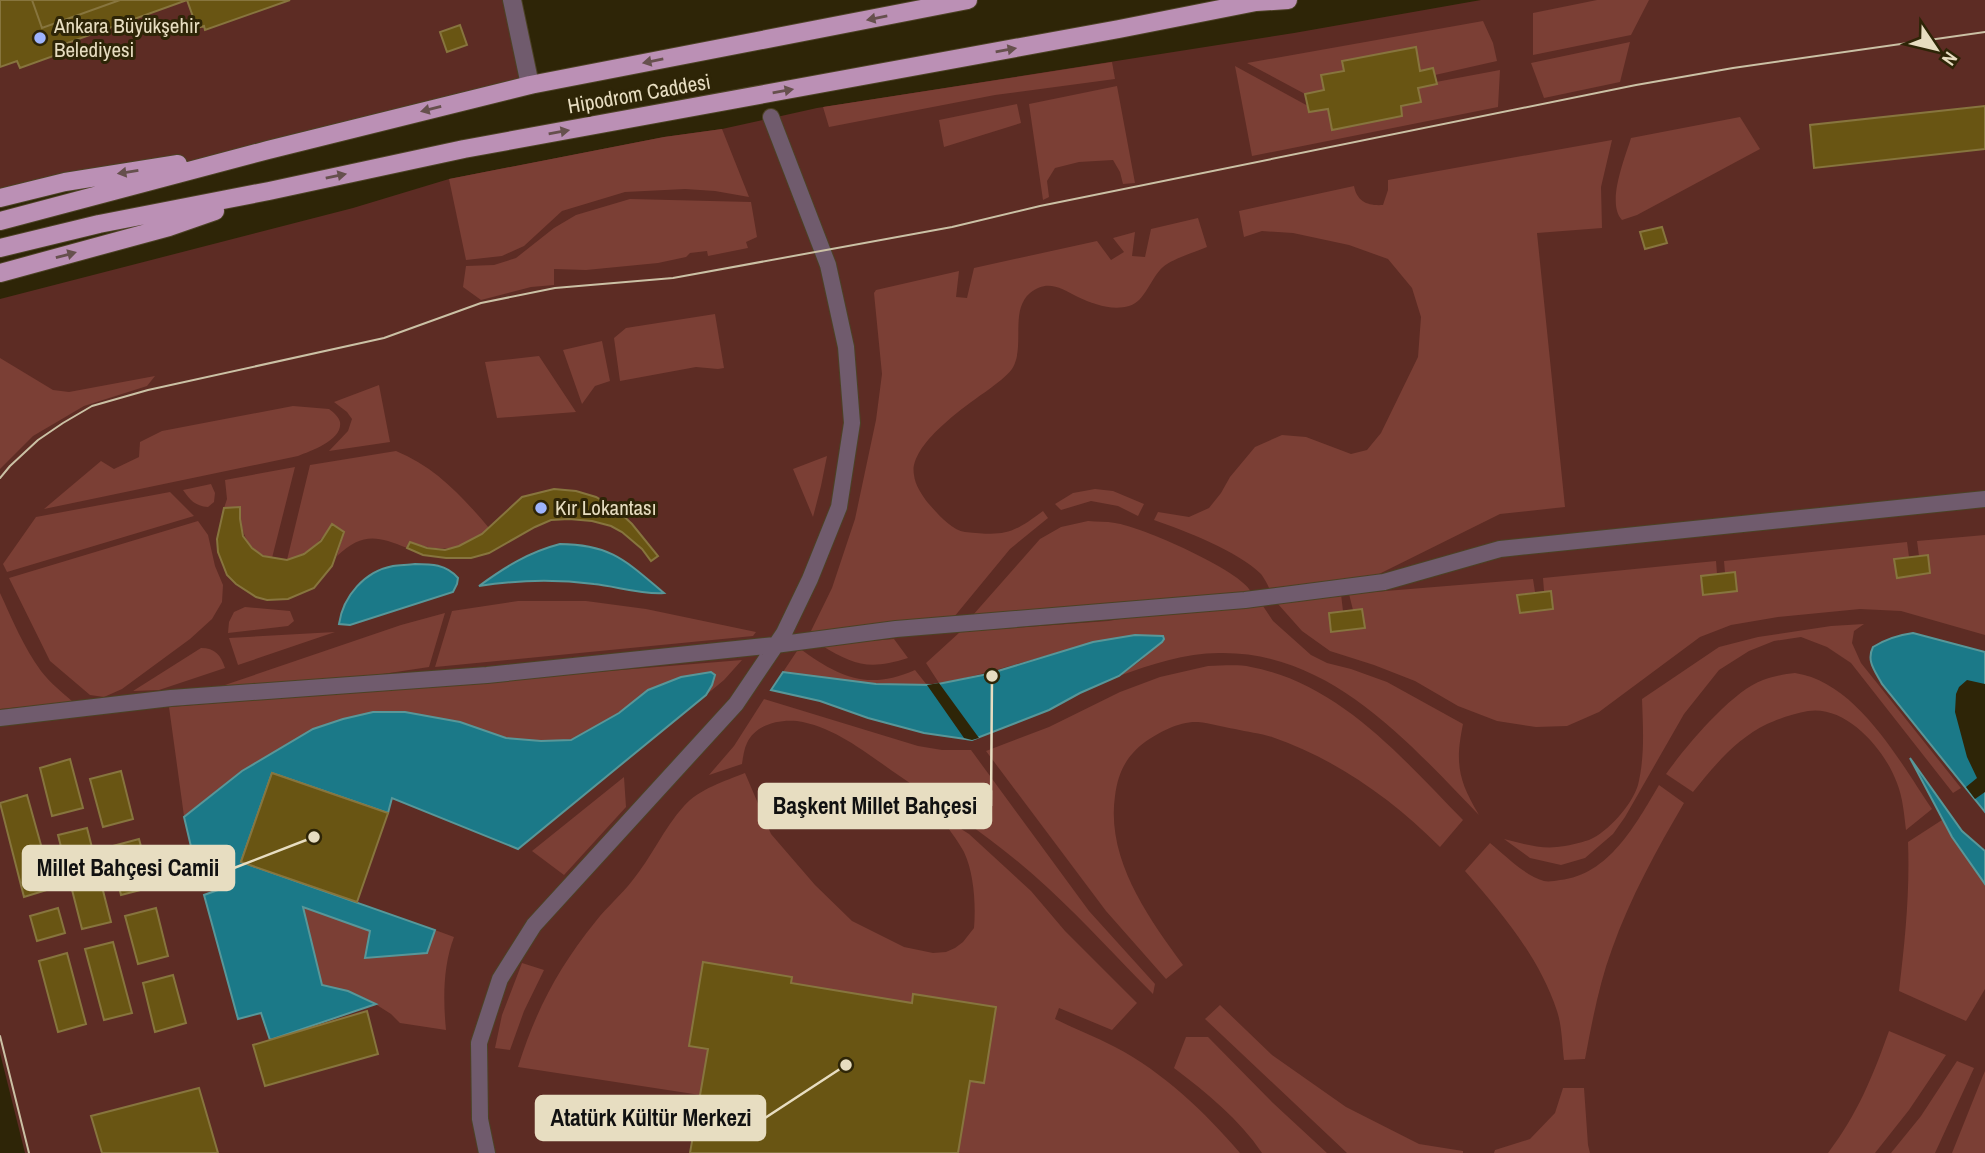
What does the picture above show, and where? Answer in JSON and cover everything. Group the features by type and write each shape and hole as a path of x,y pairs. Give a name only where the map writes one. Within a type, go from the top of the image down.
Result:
{"main road":[{"name":"Hipodrom Caddesi","path":"0,221 268,150 530,85 968,0"},
{"name":"Hipodrom Caddesi","path":"0,248 99,224 464,149 1119,29 1254,1 1288,0"},
{"path":"0,198 65,182 268,150"},
{"path":"0,273 169,228 269,191"}],"street":[{"path":"512,0 530,85"},
{"path":"487,1153 480,1119 479,1043 500,979 534,925 736,704 784,633 810,579 839,506 852,423 846,346 828,265 771,117"},
{"path":"0,718 171,698 487,675 775,645 895,629 1245,600 1384,582 1500,549 1985,499"}],"shaded area":[{"path":"0,0 512,0 530,85 268,150 0,198"},
{"path":"1481,0 1985,0 1985,1153 25,1153 0,1053 0,299 353,208 449,179 664,137 722,129 817,108 1294,33"},
{"path":"1597,0 1649,0 1631,35 1533,55 1533,13"},
{"path":"1483,21 1493,43 1497,61 1435,75 1433,68 1420,71 1415,47 1342,61 1344,71 1324,90 1305,94 1247,63"},
{"path":"1630,42 1620,82 1544,98 1531,63"},
{"path":"1112,62 1115,79 995,95 829,127 823,107"},
{"path":"1235,66 1308,106 1309,112 1328,109 1332,130 1402,116 1401,106 1421,102 1418,88 1500,70 1498,107 1252,156"},
{"path":"1117,86 1135,183 1123,184 1113,160 1079,162 1055,168 1047,181 1049,197 1043,200 1029,104"},
{"path":"1017,104 1021,123 944,147 939,120"},
{"path":"1740,117 1760,149 1637,215 1622,220 1616,203 1616,192 1631,138"},
{"path":"722,129 749,197 685,189 625,192 562,211 524,246 502,256 466,260 449,179 664,137"},
{"path":"1612,140 1601,187 1602,228 1537,233 1565,507 1500,514 1373,577 1269,588 1261,574 1239,557 1154,520 1158,512 1189,517 1209,508 1255,447 1282,435 1306,437 1351,454 1367,450 1381,433 1418,357 1421,317 1412,288 1388,259 1349,245 1293,233 1262,231 1244,237 1239,211 1354,186 1364,202 1383,205 1388,180"},
{"path":"630,199 751,202 757,237 746,242 748,248 708,256 707,251 690,253 686,257 658,263 586,270 554,269 554,285 531,287 481,300 463,287 466,266 494,265 516,258 554,228 576,215"},
{"path":"1198,218 1207,247 1163,267 1135,304 1116,308 1103,306 1054,286 1042,286 1030,293 1020,309 1018,350 1012,369 941,427 920,451 915,463 917,486 928,503 960,531 989,534 1007,532 1043,511 1048,518 1010,549 954,617 810,633 832,588 855,519 876,420 882,374 874,293 876,290 959,271 956,297 967,298 974,268 1097,241 1111,260 1124,252 1113,238 1135,232 1132,256 1145,257 1151,229"},
{"path":"715,314 724,368 696,367 620,381 614,338 626,328"},
{"path":"602,341 610,381 595,386 582,404 563,350"},
{"path":"539,356 576,412 497,418 485,362"},
{"path":"0,358 53,390 69,392 155,376 147,386 84,406 33,436 0,469"},
{"path":"379,385 390,442 329,451 348,431 352,419 334,402"},
{"path":"293,406 329,409 340,422 337,434 325,444 298,456 44,509 101,461 114,469 139,457 140,442 162,431"},
{"path":"396,451 435,474 469,505 489,528 480,536 452,548 432,548 410,542 407,548 370,538 354,543 337,556 344,532 332,524 313,547 287,560 310,465"},
{"path":"827,456 821,486 813,517 793,469"},
{"path":"295,467 272,558 256,551 246,539 241,524 240,507 224,508 227,499 225,480"},
{"path":"211,484 215,493 214,502 208,507 193,502 183,490"},
{"path":"1095,489 1113,491 1144,504 1138,516 1118,506 1091,501 1061,510 1055,504 1073,493"},
{"path":"170,492 194,516 7,572 3,564 36,517"},
{"path":"198,521 208,535 215,566 223,585 222,602 212,619 190,639 122,689 104,697 90,695 50,661 9,578"},
{"path":"1088,521 1128,526 1167,541 1211,562 1244,583 1251,592 973,615 1040,539 1061,527"},
{"path":"1985,535 1985,635 1901,611 1860,609 1778,617 1731,625 1700,637 1599,712 1567,726 1536,727 1497,721 1458,706 1415,681 1330,651 1302,631 1278,604 1341,594 1343,611 1329,614 1331,632 1364,628 1362,610 1353,610 1349,594 1533,579 1535,592 1518,595 1520,613 1553,609 1551,591 1544,591 1543,578 1716,561 1717,574 1725,573 1724,561 1907,542 1909,557 1894,559 1897,578 1930,573 1928,555 1919,556 1917,541"},
{"path":"0,593 41,671 73,702 0,709"},
{"path":"518,601 586,601 646,609 756,632 753,636 435,667 452,611"},
{"path":"1263,606 1273,621 1311,655 1327,663 1387,682 1463,724 1459,750 1460,771 1479,815 1425,759 1366,707 1333,685 1299,668 1262,657 1223,653 1197,654 1157,663 1119,676 1143,659 1154,635 1099,642 939,683 926,663 960,632 1108,621 1163,612"},
{"path":"245,607 290,611 294,621 288,626 228,633 234,612"},
{"path":"445,613 429,667 336,681 219,687 401,625"},
{"path":"1864,624 1854,631 1852,643 1861,663 1961,788 1953,793 1851,663 1827,647 1801,637 1774,641 1749,651 1719,670 1684,714 1613,834 1585,858 1561,865 1530,858 1504,839 1537,846 1561,847 1589,840 1611,824 1625,809 1638,785 1643,753 1642,699 1719,647 1758,637"},
{"path":"335,632 238,665 229,638"},
{"path":"894,639 908,658 873,665 853,662 821,645"},
{"path":"201,648 217,653 225,668 159,690 133,691"},
{"path":"799,648 827,667 854,678 882,680 915,670 927,685 876,685 783,672"},
{"path":"742,660 706,695 712,685 711,672 681,677 648,690 619,713 571,740 506,738 460,722 242,771 184,816 169,707"},
{"path":"1208,666 1251,667 1283,676 1313,689 1368,727 1417,772 1463,820 1440,847 1403,813 1362,782 1296,746 1267,736 1203,723 1184,723 1163,731 1138,747 1124,766 1116,788 1114,819 1123,865 1132,886 1183,965 1166,979 1106,911 986,751 1049,727 1120,692 1160,677"},
{"path":"1795,673 1838,691 1857,708 1891,748 1932,809 1906,830 1899,789 1884,757 1863,732 1850,722 1823,711 1792,715 1756,730 1726,754 1693,792 1666,774 1697,735 1738,695 1763,680"},
{"path":"764,699 918,746 942,750 971,750 1089,911 1155,984 1153,994 1062,901 1014,858 840,736 812,724 797,721 768,724 751,737 745,748 742,764 709,775 734,746"},
{"path":"745,773 771,834 815,885 852,921 904,947 933,953 946,952 963,942 974,928 973,889 967,860 939,815 969,834 1031,891 1065,931 1137,1003 1112,1030 1059,1008 1055,1019 1115,1047 1150,1068 1198,1108 1240,1153 958,1153 970,1081 984,1082 996,1007 914,994 912,1003 791,983 792,977 704,962 689,1045 708,1049 700,1095 518,1067 532,1027 559,973 596,921 639,872 677,815 697,795"},
{"path":"624,777 626,807 564,875 532,851"},
{"path":"1659,785 1684,803 1645,874 1619,930 1607,962 1585,1059 1564,1060 1559,1017 1540,972 1518,936 1465,871 1490,843 1522,870 1544,881 1577,876 1593,869 1607,858 1630,831"},
{"path":"1942,820 1985,884 1985,989 1966,1021 1899,991 1906,916 1908,842"},
{"path":"302,906 371,931 365,957 427,953 435,930 454,937 445,983 446,1030 400,1023 369,1000 348,991 322,985"},
{"path":"522,963 544,970 524,1011 510,1050 495,1048 502,1015"},
{"path":"1220,1005 1272,1055 1346,1107 1419,1144 1463,1153 1347,1153 1205,1019"},
{"path":"1889,1031 1946,1055 1909,1110 1875,1153 1828,1153 1848,1124 1863,1095"},
{"path":"1186,1037 1208,1037 1327,1153 1262,1153 1222,1107 1174,1068"},
{"path":"1957,1061 1974,1068 1935,1153 1891,1153 1921,1116"},
{"path":"1985,1071 1985,1153 1952,1153 1982,1078"},
{"path":"1563,1088 1584,1088 1590,1153 1494,1153 1495,1150 1530,1139 1555,1113"}],"water":[{"path":"560,544 606,551 628,564 664,593 565,581 522,581 479,586 518,561"},
{"path":"393,566 438,566 453,573 458,578 453,592 350,625 339,624 350,595 365,579"},
{"path":"1913,633 1985,652 1985,812 1882,684 1872,666 1870,657 1873,647 1892,638"},
{"path":"1135,635 1163,636 1164,639 1119,676 1049,710 972,740 924,733 868,718 820,701 771,690 783,672 876,684 933,685 988,674 1093,642"},
{"path":"711,672 715,675 706,695 518,849 392,798 388,813 272,773 241,862 435,930 427,953 365,958 370,931 303,907 322,985 348,991 376,1004 270,1040 261,1013 238,1019 204,895 229,886 223,863 197,872 184,817 242,771 313,729 373,712 405,712 460,722 506,738 571,740 619,713 648,690 681,677"},
{"path":"1910,758 1962,831 1985,851 1985,884 1952,837"}],"pier":[{"path":"1967,680 1985,684 1985,792 1975,799 1966,787 1977,778 1967,757 1955,712 1956,694"},
{"path":"939,683 979,738 964,738 927,685"}],"building":[{"name":"Ankara Büyükşehir Belediyesi","path":"0,0 187,0 56,47 59,54 20,68 17,61 0,67"},
{"path":"32,0 120,0 42,28"},
{"path":"187,0 290,0 205,30 204,26 197,28"},
{"path":"460,25 467,45 447,52 440,32"},
{"path":"1416,47 1420,71 1433,68 1437,84 1418,88 1421,102 1401,106 1402,116 1332,130 1328,109 1309,112 1305,94 1324,90 1321,75 1344,71 1342,61"},
{"path":"1985,106 1985,149 1814,168 1810,125"},
{"path":"1662,227 1667,243 1645,249 1640,232"},
{"path":"554,489 576,491 596,497 616,509 658,556 651,561 642,549 611,526 569,519 551,520 489,553 471,558 423,555 407,548 410,542 445,550 459,546 482,534 522,497"},
{"path":"240,507 243,536 252,548 263,556 287,560 304,554 321,541 332,524 344,532 332,566 314,588 288,599 267,600 256,597 227,575 218,552 217,539 224,508"},
{"path":"1928,555 1930,573 1897,578 1894,559"},
{"path":"1735,572 1737,591 1703,595 1701,576"},
{"path":"1551,591 1553,609 1520,613 1517,595"},
{"path":"1362,609 1365,628 1331,632 1329,613"},
{"path":"70,759 83,808 52,816 40,768"},
{"path":"121,771 133,819 103,827 90,779"},
{"path":"272,773 388,813 357,902 241,862"},
{"path":"27,795 53,888 24,897 0,803"},
{"path":"87,828 111,922 82,929 58,835"},
{"path":"139,839 152,887 121,895 109,847"},
{"path":"58,908 65,933 37,941 30,916"},
{"path":"156,908 168,956 138,964 125,916"},
{"path":"113,942 132,1013 104,1020 85,949"},
{"path":"67,953 86,1024 58,1032 39,961"},
{"path":"703,962 792,977 791,983 912,1003 913,994 996,1007 984,1083 970,1081 958,1153 690,1153 708,1049 689,1046"},
{"path":"173,975 186,1023 155,1032 143,983"},
{"path":"367,1011 378,1054 265,1086 253,1045"},
{"path":"199,1088 218,1153 102,1153 91,1116"}],"tram line":[{"path":"0,478 38,440 92,406 148,390 384,338 481,303 555,288 673,278 952,227 1040,206 1636,85 1733,68 1985,32"},
{"path":"0,1036 29,1153"}],"place":[{"name":"Ankara Büyükşehir Belediyesi","path":"40,38"},
{"name":"Kır Lokantası","path":"541,508"},
{"name":"Başkent Millet Bahçesi","path":"992,676"},
{"name":"Millet Bahçesi Camii","path":"314,837"},
{"name":"Atatürk Kültür Merkezi","path":"846,1065"}]}
